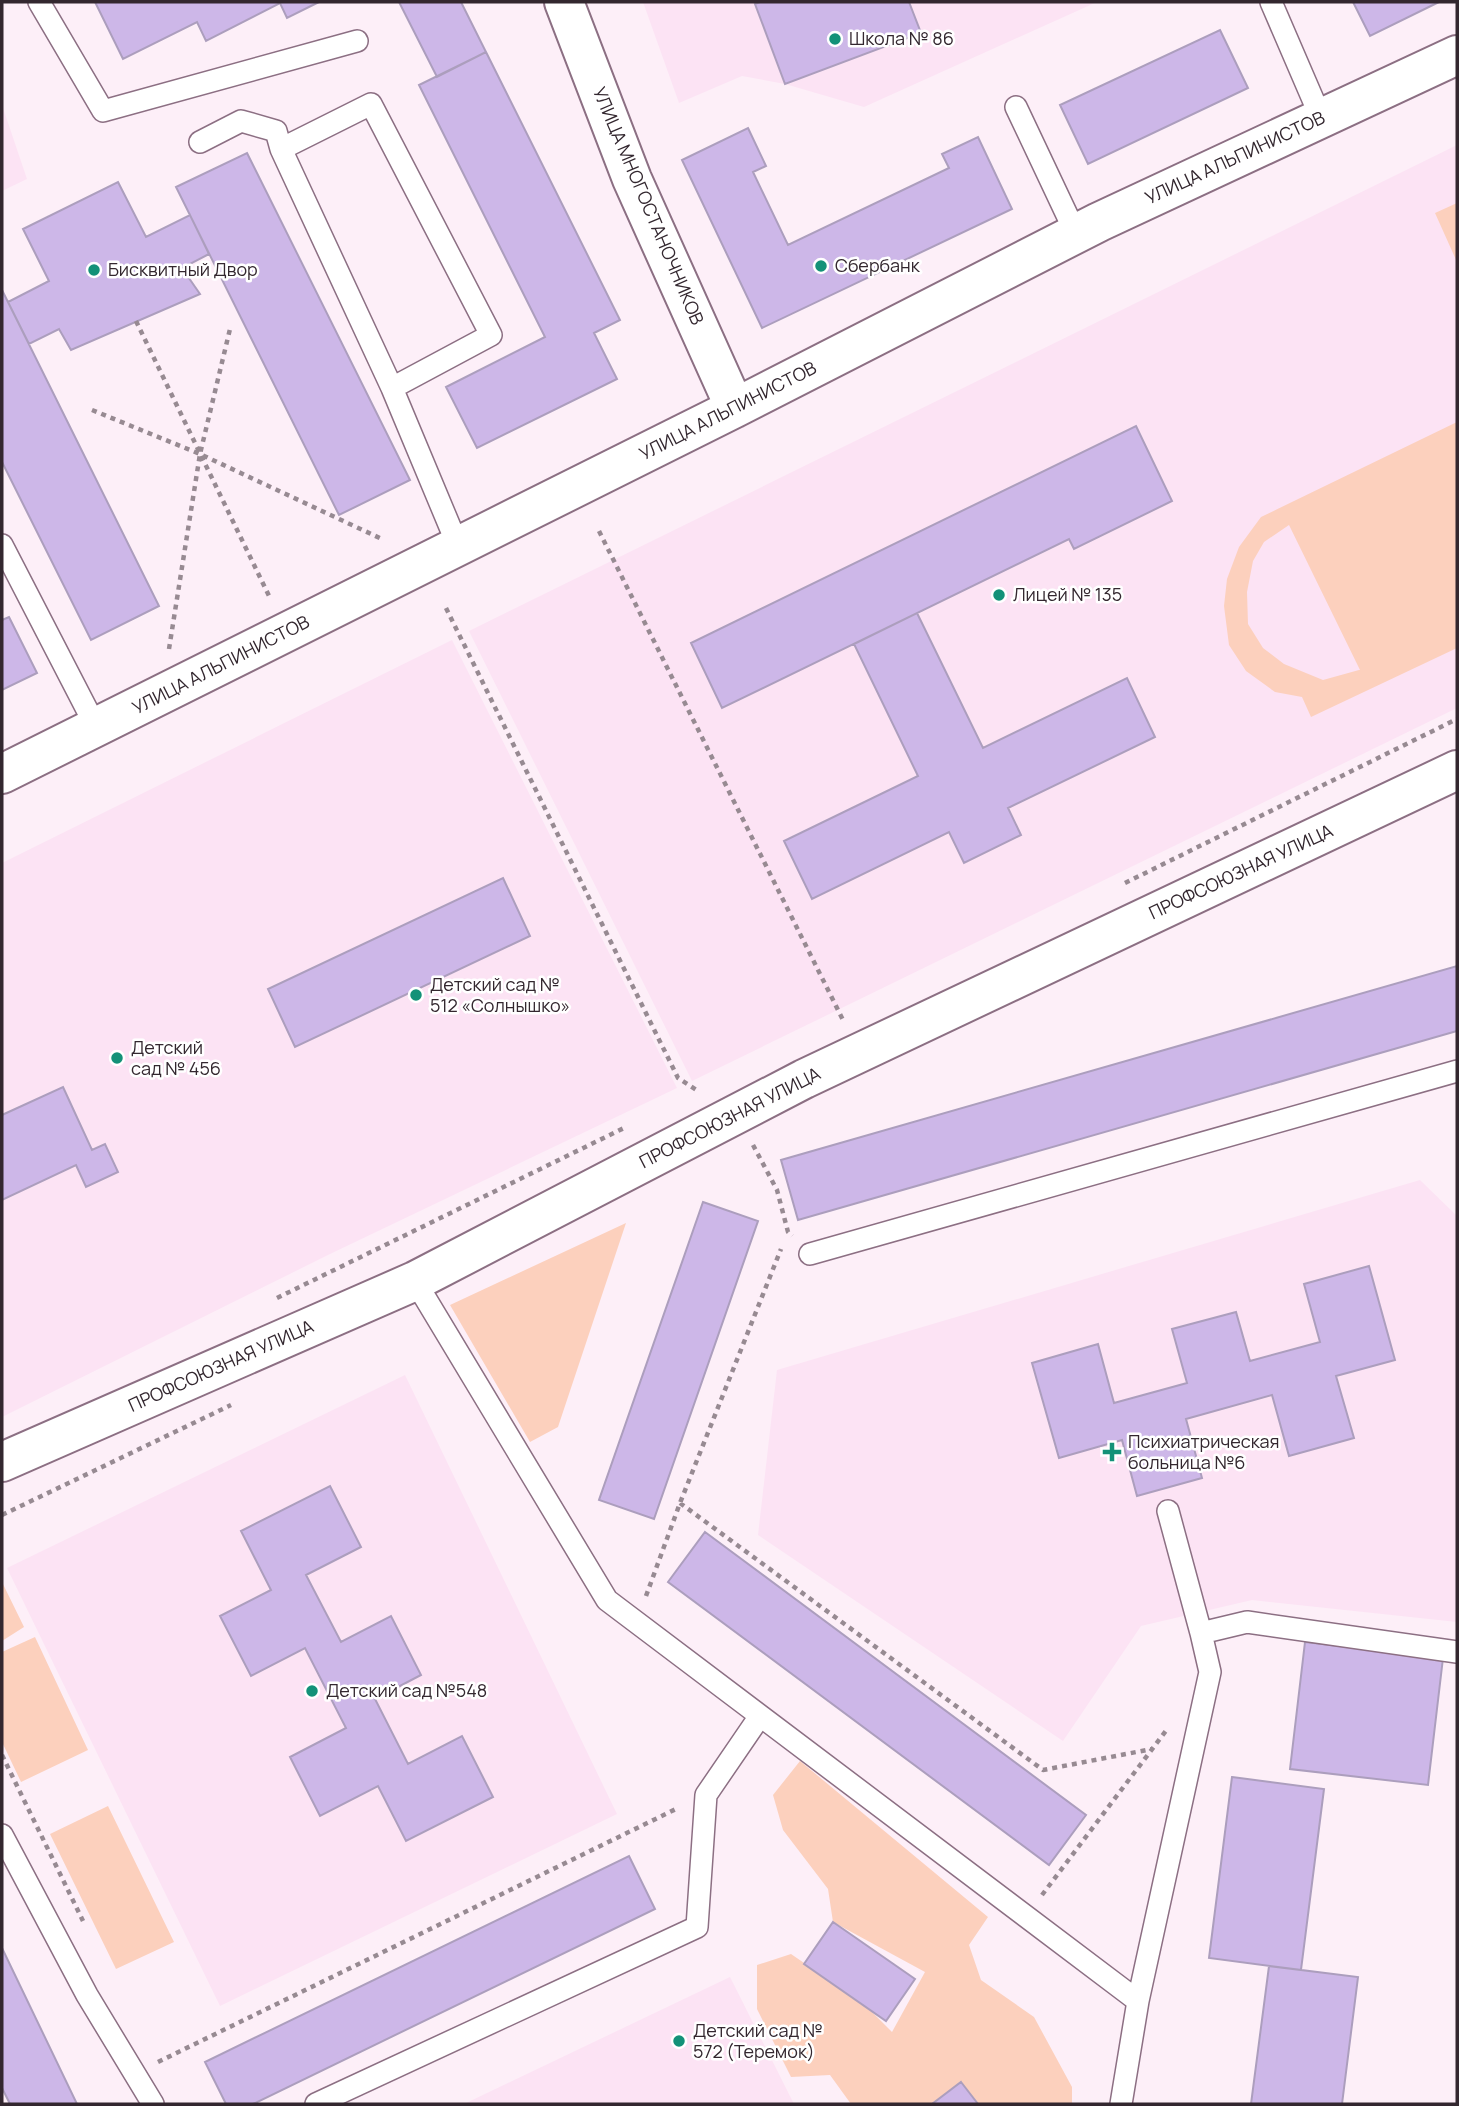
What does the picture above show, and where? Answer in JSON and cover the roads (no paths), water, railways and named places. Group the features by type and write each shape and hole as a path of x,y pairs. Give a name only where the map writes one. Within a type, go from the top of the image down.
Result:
{"street":[{"name":"УЛИЦА МНОГОСТАНОЧНИКОВ","path":"564,2 632,179 735,408"},
{"name":"УЛИЦА АЛЬПИНИСТОВ","path":"2,774 735,408 1076,234 1457,55"},
{"name":"ПРОФСОЮЗНАЯ УЛИЦА","path":"2,1462 415,1280 804,1079 1457,770"}],"lane":[{"path":"39,2 103,111 357,41"},
{"path":"1271,2 1321,118"},
{"path":"281,149 371,104 491,335 392,388"},
{"path":"1016,107 1076,234"},
{"path":"200,142 241,121 276,131 281,149 392,388 458,546"},
{"path":"2,545 96,727"},
{"path":"810,1254 1457,1071"},
{"path":"415,1280 607,1600 1138,2001"},
{"path":"1121,2104 1138,2001 1210,1672 1168,1511"},
{"path":"1201,1633 1247,1622 1457,1652"},
{"path":"316,2104 697,1927 706,1795 760,1716"},
{"path":"2,1835 88,1995 153,2104"}],"place":[{"name":"Школа № 86","path":"835,39"},
{"name":"Сбербанк","path":"821,266"},
{"name":"Бисквитный Двор","path":"94,270"},
{"name":"Лицей № 135","path":"999,595"},
{"name":"Детский сад № 512 «Солнышко»","path":"416,995"},
{"name":"Детский сад № 456","path":"117,1058"},
{"name":"Психиатрическая больница №6","path":"1112,1452"},
{"name":"Детский сад №548","path":"312,1691"},
{"name":"Детский сад № 572 (Теремок)","path":"679,2041"}]}
